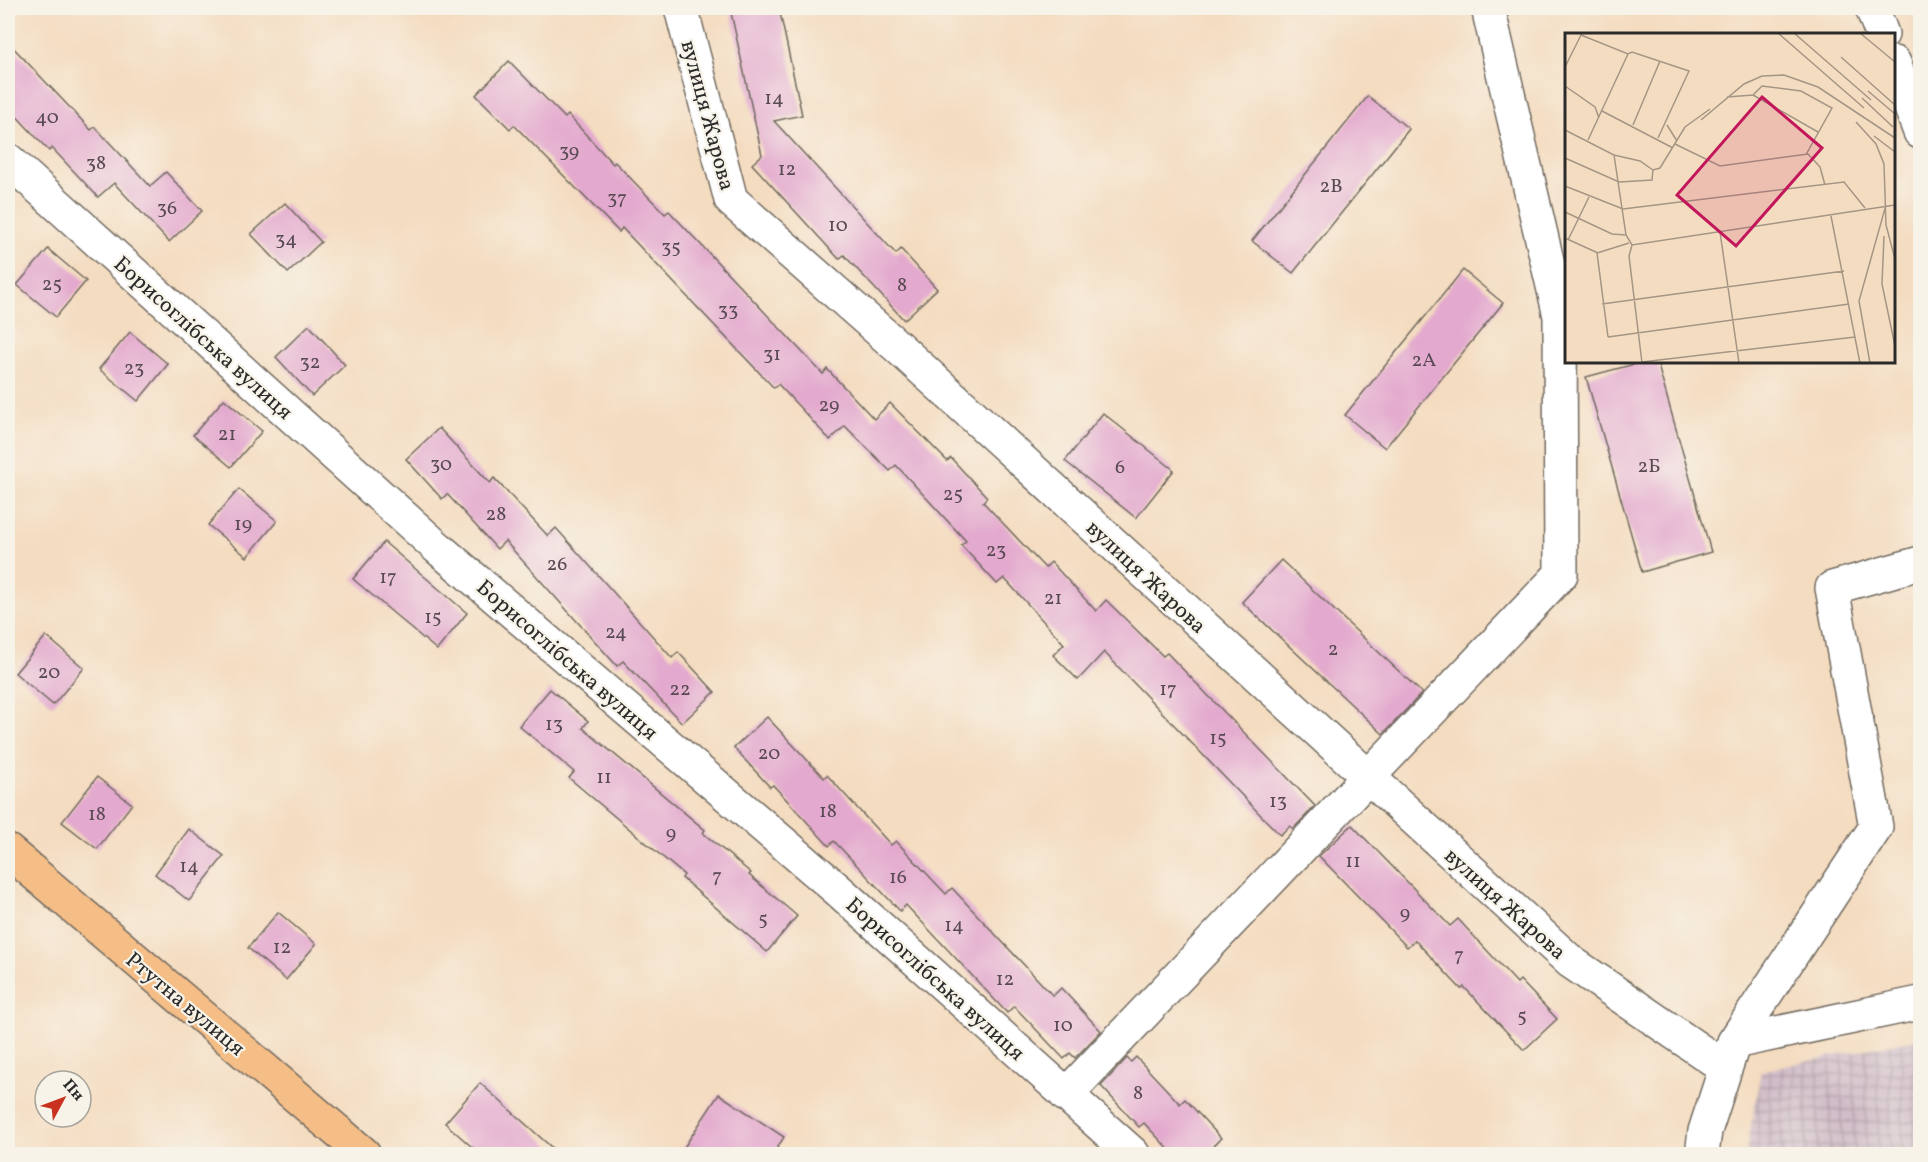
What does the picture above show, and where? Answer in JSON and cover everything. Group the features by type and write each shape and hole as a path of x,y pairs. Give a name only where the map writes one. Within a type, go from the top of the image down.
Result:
{"main road":[{"name":"Ртутна вулиця","path":"8,851 364,1155"}],"street":[{"name":"вулиця Жарова","path":"681,8 731,200 899,348 1571,962 1729,1054"},
{"path":"1066,1095 1561,574 1560,316 1488,8"},
{"path":"1872,8 1882,33"},
{"path":"1895,68 1920,132"},
{"name":"Борисоглібська вулиця","path":"8,160 429,540 838,890 1133,1155"},
{"path":"1702,1155 1705,1131 1729,1054 1876,827 1832,588 1920,563"},
{"path":"1729,1054 1920,1003"}],"shaded area":[{"path":"1920,1038 1920,1154 1746,1154 1761,1071"}],"building":[{"path":"730,8 779,8 802,115 774,121 896,254 901,249 937,289 904,320 844,255 839,259 752,164 762,155"},
{"path":"8,42 91,130 95,127 150,186 166,172 202,211 169,242 114,183 98,197 52,148 49,151 8,107"},
{"path":"509,61 565,118 568,115 613,164 615,162 665,214 669,211 823,374 827,369 874,419 890,403 947,461 951,458 987,497 983,502 1045,568 1051,562 1096,611 1106,600 1163,656 1167,653 1315,806 1293,829 1290,826 1280,835 1104,652 1078,680 1053,655 1064,644 1004,578 997,584 961,545 966,541 896,465 890,471 845,426 830,440 778,384 774,388 622,228 619,232 514,125 510,129 476,95"},
{"path":"1368,96 1409,129 1293,273 1252,241"},
{"path":"285,203 321,242 288,273 251,234"},
{"path":"48,249 86,281 56,317 17,285"},
{"path":"1463,270 1503,303 1385,448 1345,415"},
{"path":"309,325 345,365 312,396 276,357"},
{"path":"130,332 168,364 138,401 99,369"},
{"path":"1638,363 1657,363 1711,552 1642,572 1586,377"},
{"path":"224,399 262,431 231,467 193,435"},
{"path":"1103,413 1174,470 1136,518 1065,461"},
{"path":"439,428 490,483 494,478 548,536 556,528 672,658 678,652 715,692 682,723 623,661 617,666 505,541 497,549 447,494 442,499 406,459"},
{"path":"239,489 277,521 247,557 208,525"},
{"path":"384,542 467,613 437,650 353,579"},
{"path":"1281,560 1422,693 1383,734 1242,602"},
{"path":"46,636 84,668 53,705 15,673"},
{"path":"550,689 588,721 583,728 705,830 703,833 797,916 767,952 682,878 684,875 569,778 574,772 519,726"},
{"path":"767,717 824,778 827,775 891,845 896,841 946,894 952,888 1053,996 1061,988 1101,1031 1075,1058 1070,1053 1064,1059 1014,1006 1007,1013 906,905 900,911 834,841 829,846 773,785 770,787 734,748"},
{"path":"97,777 132,804 97,849 62,822"},
{"path":"1352,825 1450,926 1458,919 1517,983 1520,980 1557,1019 1524,1050 1464,987 1461,989 1415,940 1407,947 1319,856"},
{"path":"189,829 224,856 189,901 155,874"},
{"path":"278,912 316,944 286,980 248,948"},
{"path":"1136,1057 1180,1104 1185,1099 1221,1138 1204,1155 1174,1155 1144,1123 1139,1127 1101,1086 1127,1058 1131,1062"},
{"path":"480,1083 560,1155 481,1155 445,1123"},
{"path":"719,1094 784,1137 773,1155 679,1155"}]}
